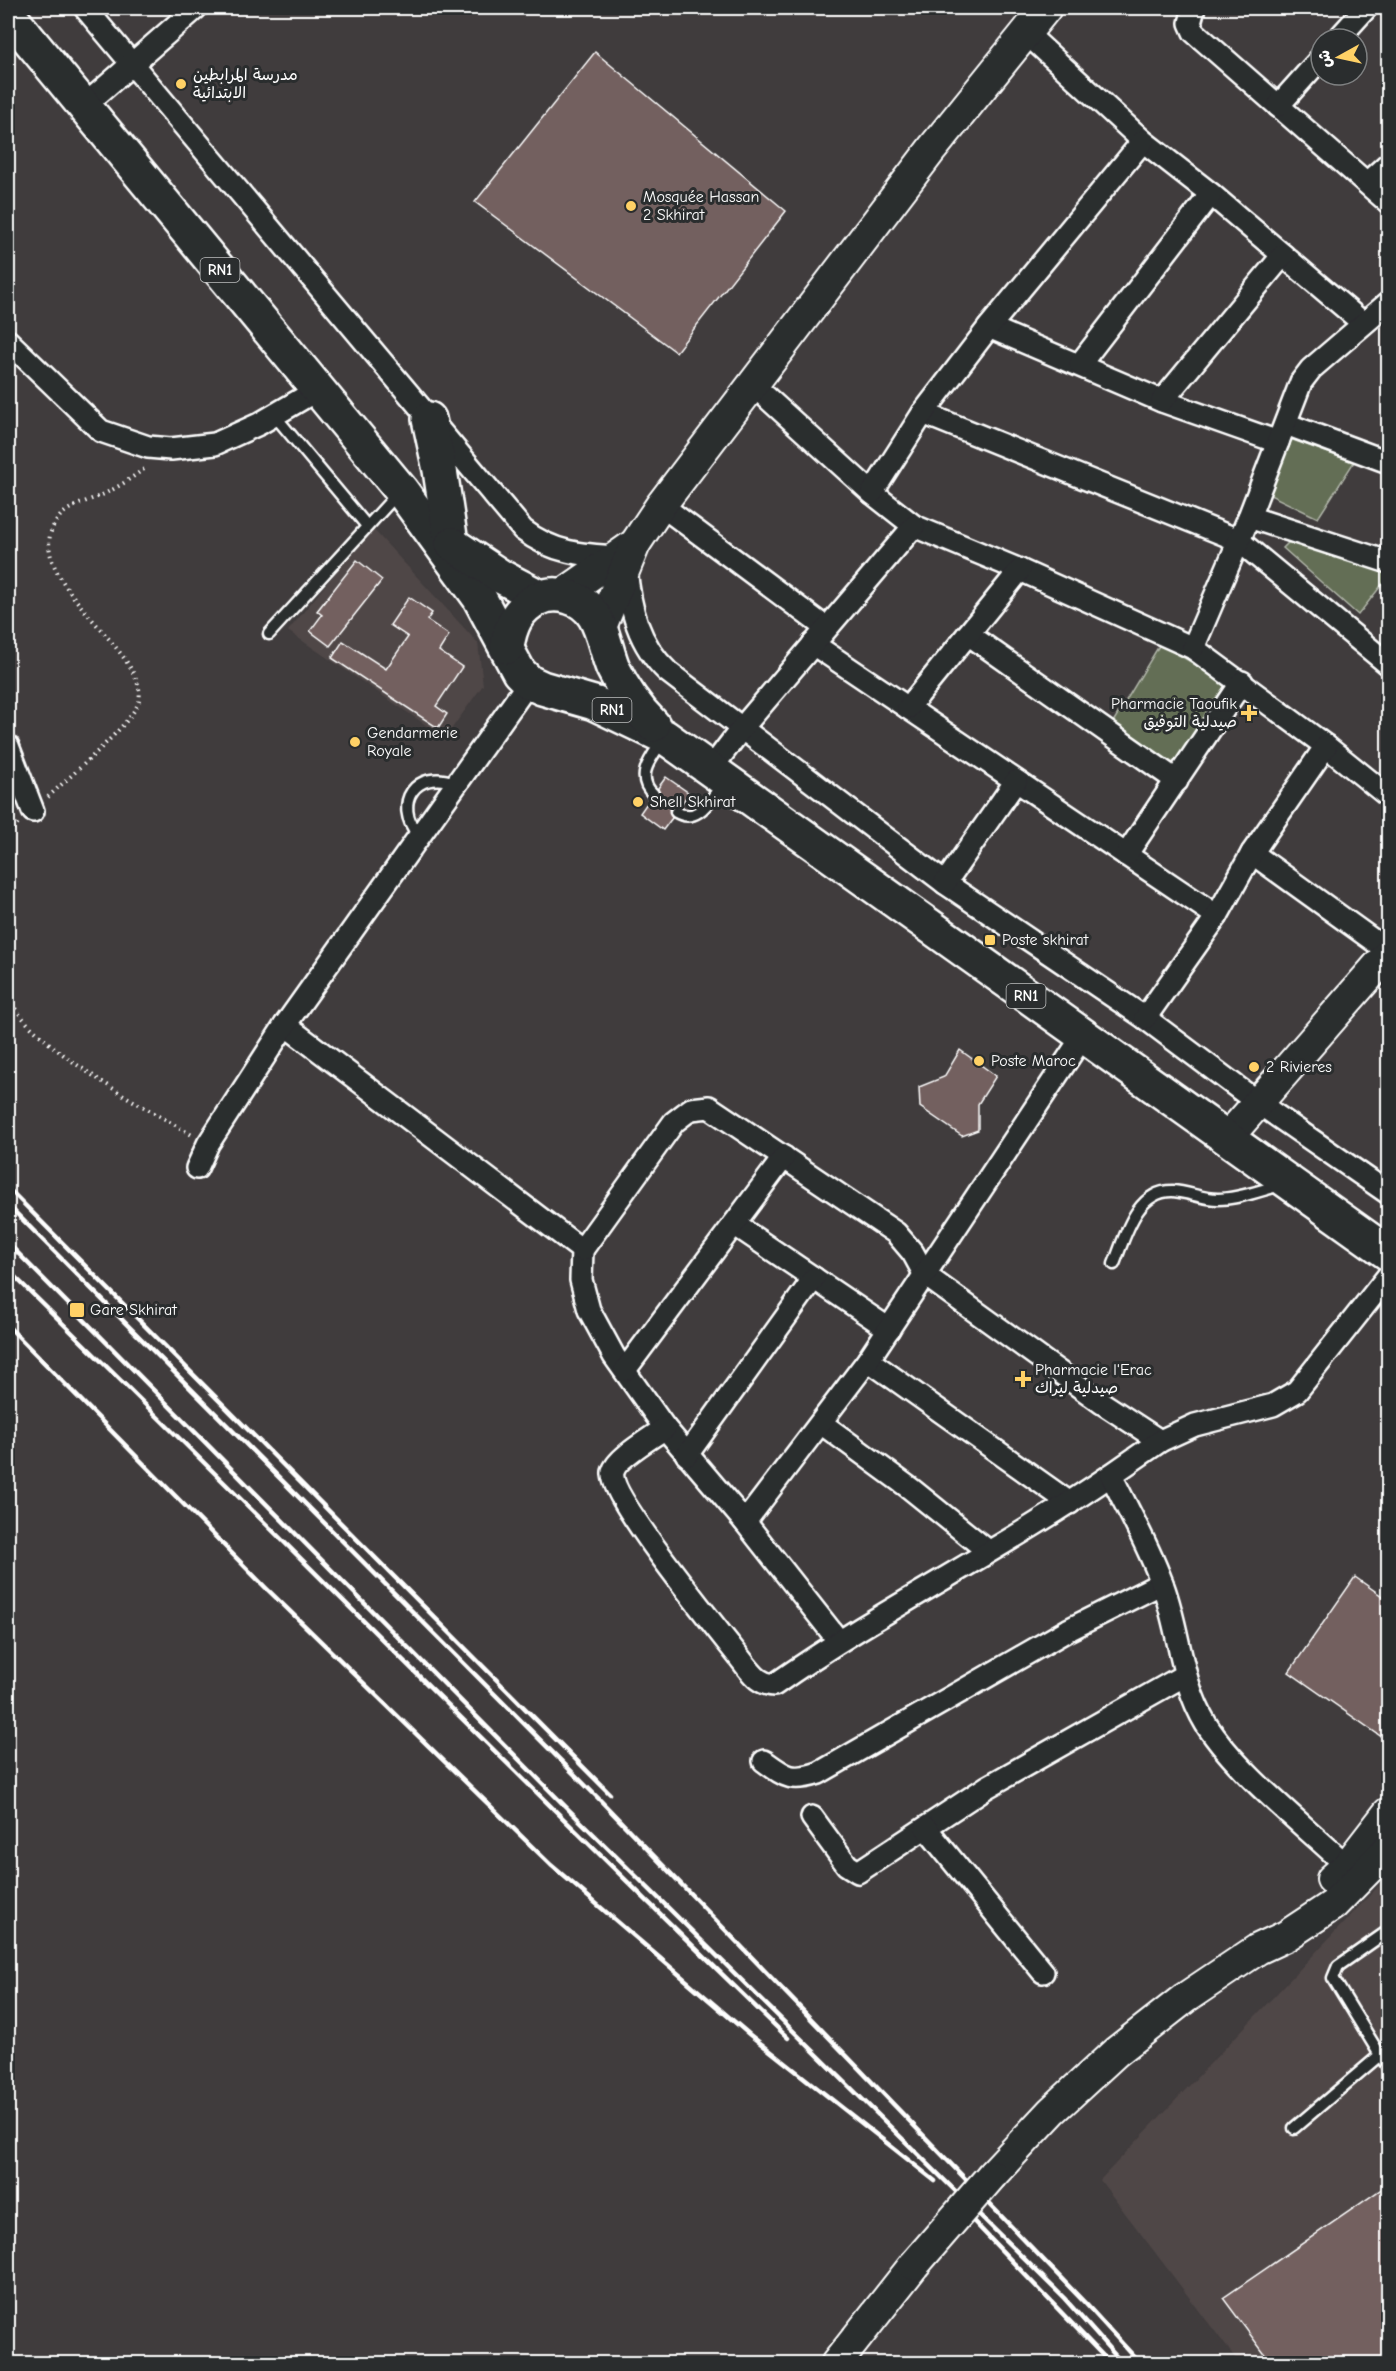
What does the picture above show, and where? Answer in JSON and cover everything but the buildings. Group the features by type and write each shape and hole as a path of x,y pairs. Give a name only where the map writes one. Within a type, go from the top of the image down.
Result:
{"main road":[{"name":"RN1","path":"8,14 317,390 440,535 474,589 519,672 543,686 631,718 665,737 1389,1253"},
{"path":"429,419 440,470 440,535"},
{"name":"RN1","path":"440,535 500,576 551,596 586,605 602,634 614,668 627,693 665,737"},
{"path":"507,647 516,616 526,605 551,596"},
{"name":"RN1","path":"543,686 572,687 590,675 602,656 602,634"}],"street":[{"path":"85,8 518,524 536,540 566,553 626,556"},
{"path":"85,105 196,8"},
{"path":"602,634 626,556 661,505 1024,32 1046,8"},
{"path":"1194,8 1190,23 1194,32 1389,202"},
{"path":"1349,27 1366,8"},
{"path":"1024,32 1143,141 1211,194 1363,323"},
{"path":"1278,106 1309,71"},
{"path":"872,493 923,412 989,327 1143,141"},
{"path":"1368,182 1389,164"},
{"path":"1080,364 1211,194"},
{"path":"1162,401 1283,255"},
{"path":"1193,648 1249,516 1301,382 1363,323 1389,303"},
{"path":"989,327 1162,401 1389,462"},
{"path":"8,341 101,431 148,447 171,449 215,444 275,416 317,390"},
{"path":"752,384 872,493 914,526 1020,570 1193,648 1242,682 1388,794"},
{"path":"923,412 1238,540 1389,664"},
{"path":"661,505 908,708 1217,916"},
{"path":"1249,516 1389,562"},
{"path":"718,775 742,728 914,526"},
{"path":"551,596 626,556"},
{"path":"626,556 633,615 650,653 668,672 945,883 1145,1018 1257,1102 1389,1193"},
{"path":"908,708 1020,570"},
{"path":"968,634 1178,781"},
{"path":"1126,855 1178,781 1242,682"},
{"path":"197,1168 208,1144 285,1025 455,783 543,686"},
{"path":"8,746 33,811"},
{"path":"1145,1018 1217,916 1252,853 1326,746"},
{"path":"945,883 1016,780"},
{"path":"1228,1137 1389,952 1252,853"},
{"path":"285,1025 582,1250"},
{"path":"745,1522 868,1360 1083,1036"},
{"path":"838,1640 745,1522 665,1428 625,1370 589,1310 581,1280 582,1250 674,1122 691,1109 709,1107 896,1233 913,1253 925,1275 1102,1403 1161,1441"},
{"path":"625,1370 784,1157"},
{"path":"734,1224 889,1329"},
{"path":"665,1428 621,1460 614,1469 613,1480 628,1511 757,1680 774,1685 838,1640 1070,1503 1161,1441 1195,1425 1273,1405 1297,1391 1389,1276"},
{"path":"687,1455 814,1278"},
{"path":"868,1360 1070,1503"},
{"path":"820,1423 911,1488 988,1551"},
{"path":"1111,1475 1162,1583 1172,1613 1185,1675 1206,1724 1233,1759 1347,1866"},
{"path":"764,1761 787,1777 805,1777 819,1773 1068,1630 1162,1583"},
{"path":"812,1817 847,1865 858,1872 987,1787 1185,1675"},
{"path":"1258,1949 1273,1930 1347,1866 1389,1814"},
{"path":"926,1828 1043,1972"},
{"path":"836,2364 914,2265 992,2175 1052,2111 1116,2052 1185,1998 1258,1949 1286,1936 1333,1905 1388,1850"}],"lane":[{"path":"275,416 367,526"},
{"path":"269,634 401,490"},
{"path":"653,794 645,783 645,770 665,737"},
{"path":"676,812 687,816 699,813 718,775"},
{"path":"418,835 410,824 406,811 409,797 417,786 435,778 455,783"},
{"path":"1114,1264 1137,1211 1154,1195 1171,1191 1216,1199 1231,1198 1290,1182"},
{"path":"1389,1931 1338,1966 1333,1978 1389,2067"},
{"path":"1294,2128 1380,2055"}],"path":[{"path":"8,833 129,718 138,701 140,691 134,673 77,601 52,562 49,545 52,529 68,510 110,491 171,449"},
{"path":"8,999 33,1030 66,1055 101,1080 208,1144"}],"shaded area":[{"path":"372,528 478,643 483,685 445,738 288,631"},
{"path":"1388,1876 1388,2363 1239,2363 1100,2180"}],"green space":[{"path":"1290,439 1354,462 1318,518 1266,493"},
{"path":"1293,538 1388,562 1388,577 1358,615 1283,548"},
{"path":"1160,644 1229,684 1175,766 1113,722"}],"railway":[{"path":"8,1188 610,1794"},
{"path":"8,1205 600,1800 1086,2304 1141,2364"},
{"path":"8,1243 566,1807 1064,2298 1123,2364"},
{"path":"8,1270 788,2038"},
{"path":"8,1326 266,1588 551,1865 750,2035 935,2181"},
{"path":"955,2202 1111,2364"}],"place":[{"name":"مدرسة المرابطين الابتدائية","path":"181,84"},
{"name":"Mosquée Hassan 2 Skhirat","path":"631,206"},
{"name":"Pharmacie Taoufik صيدلية التوفيق","path":"1249,713"},
{"name":"Gendarmerie Royale","path":"355,742"},
{"name":"Shell Skhirat","path":"638,802"},
{"name":"Poste skhirat","path":"990,940"},
{"name":"Poste Maroc","path":"979,1061"},
{"name":"2 Rivieres","path":"1254,1067"},
{"name":"Gare Skhirat","path":"77,1310"},
{"name":"Pharmacie l'Erac صيدلية ليراك","path":"1023,1379"}]}
